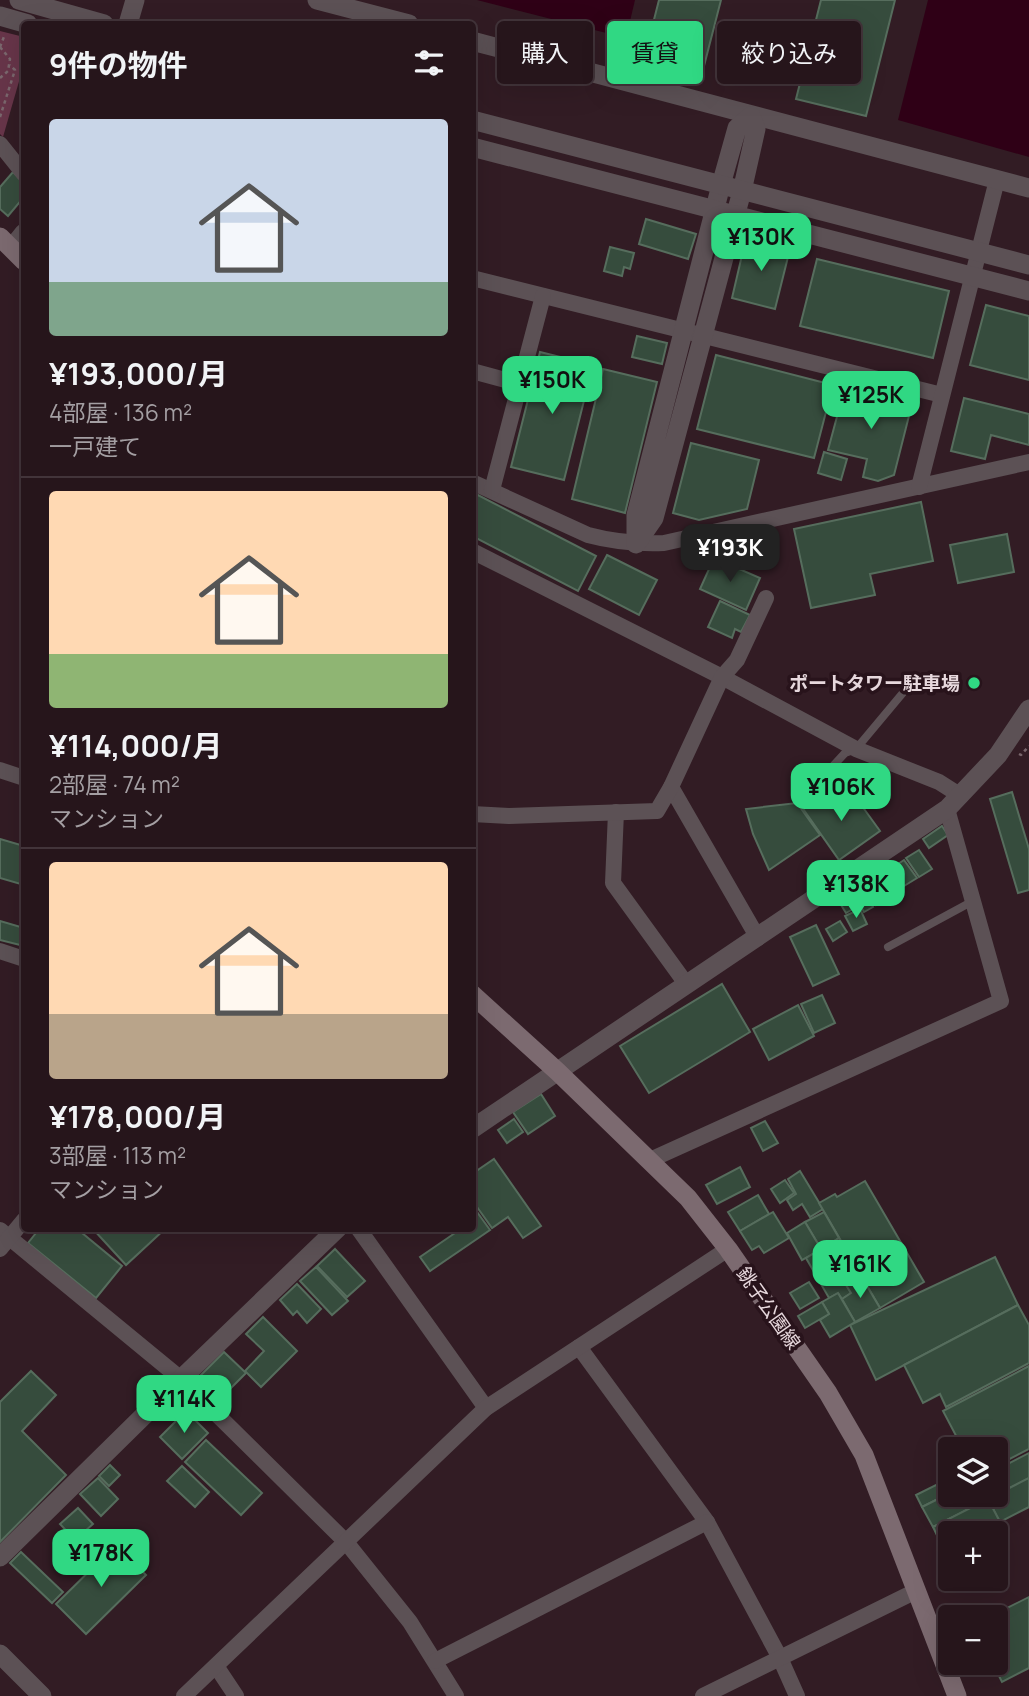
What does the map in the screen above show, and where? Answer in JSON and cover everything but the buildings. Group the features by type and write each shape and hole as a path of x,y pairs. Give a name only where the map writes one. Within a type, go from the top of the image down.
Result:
{"main road":[{"name":"銚子公園線","path":"476,998 558,1072 688,1198 728,1249 828,1393 864,1455 957,1696"}],"street":[{"path":"19,0 93,21"},
{"path":"129,21 135,0"},
{"path":"317,0 398,21"},
{"path":"3,23 21,24"},
{"path":"476,42 1029,188"},
{"path":"636,544 654,518 721,185 737,128 751,116"},
{"path":"692,333 742,191 756,129 751,116"},
{"path":"476,121 1029,265"},
{"path":"0,144 21,170"},
{"path":"476,148 1029,291"},
{"path":"919,487 997,180"},
{"path":"476,279 943,395"},
{"path":"492,490 543,296"},
{"path":"476,372 520,384"},
{"path":"476,484 588,535 636,544 664,543 1029,462"},
{"path":"476,553 722,677 856,749 939,782 954,803 973,901 1001,1001 650,1160"},
{"path":"476,814 509,816 657,811 671,787 722,677 737,660 766,597"},
{"path":"476,1126 954,803 998,755 1029,709"},
{"path":"0,770 21,777"},
{"path":"671,787 758,937"},
{"path":"616,813 613,883 687,985"},
{"path":"0,951 21,958"},
{"path":"21,1223 3,1238 181,1379 346,1542 394,1601 456,1696"},
{"path":"0,1557 334,1232"},
{"path":"361,1232 486,1408"},
{"path":"184,1696 486,1408 728,1249"},
{"path":"579,1347 708,1522 780,1658 797,1696"},
{"path":"435,1661 708,1522"},
{"path":"703,1696 916,1591"},
{"path":"0,1654 42,1696"},
{"path":"216,1666 236,1696"}],"lane":[{"path":"820,780 845,753 856,749 912,682"},
{"path":"888,947 973,901"}],"path":[{"path":"0,78 8,71 9,65 7,53 0,47 3,23"},
{"path":"0,117 15,70 9,65"},
{"path":"0,99 6,97"},
{"path":"1017,752 1021,755 1029,747"}],"shaded area":[{"path":"477,0 635,0 630,21 607,21 607,33 593,30 593,21 559,21"},
{"path":"928,0 1029,0 1029,157 898,120"},
{"path":"0,31 21,36 21,74 3,137 0,134"}],"place":[{"name":"ポートタワー駐車場","path":"974,683"}]}
